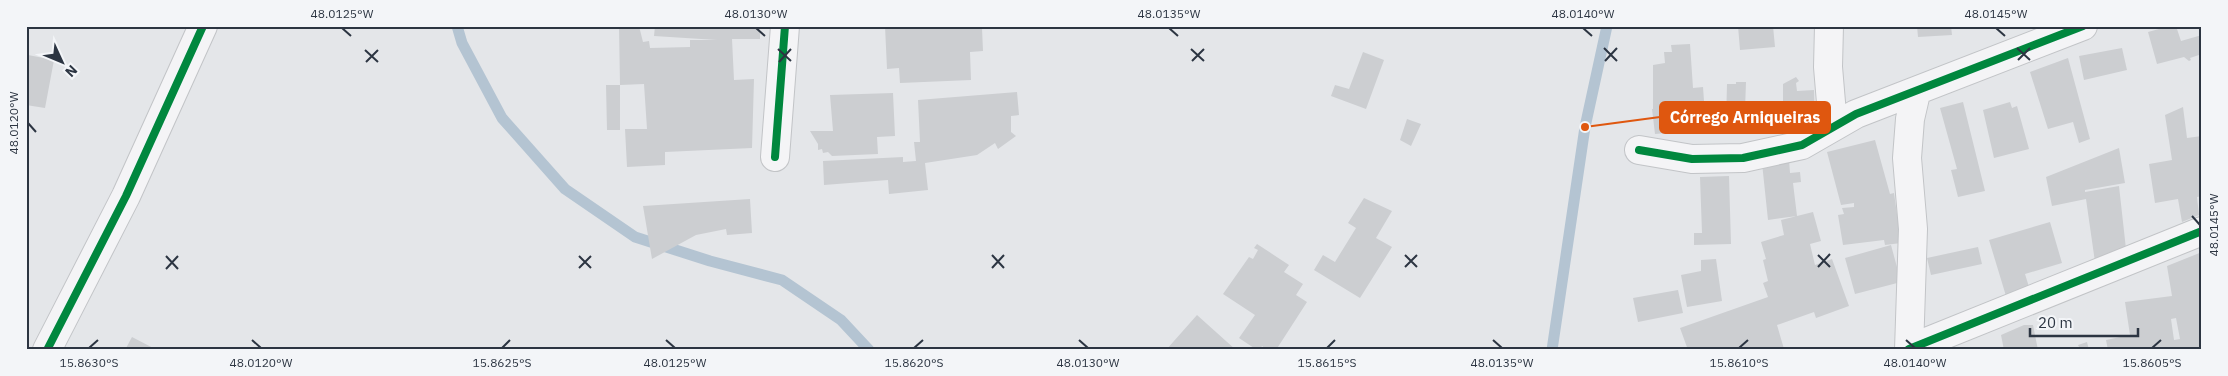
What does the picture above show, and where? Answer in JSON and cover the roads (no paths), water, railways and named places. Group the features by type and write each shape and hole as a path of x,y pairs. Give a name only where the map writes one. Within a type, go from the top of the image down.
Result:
{"street":[{"path":"47,350 126,196 203,26"},
{"path":"775,157 784,26"},
{"path":"1829,26 1828,67 1833,126"},
{"path":"1639,150 1692,159 1743,158 1802,146 1833,126 1880,104 1916,92 2084,26"},
{"path":"1916,92 1910,118 1907,158 1913,229 1909,350 2202,231"}],"waterway":[{"path":"457,26 462,43 502,118 565,189 635,237 710,261 782,280 841,320 869,350"},
{"path":"1552,350 1585,127 1607,26"}],"place":[{"name":"Córrego Arniqueiras","path":"1585,127"}]}
